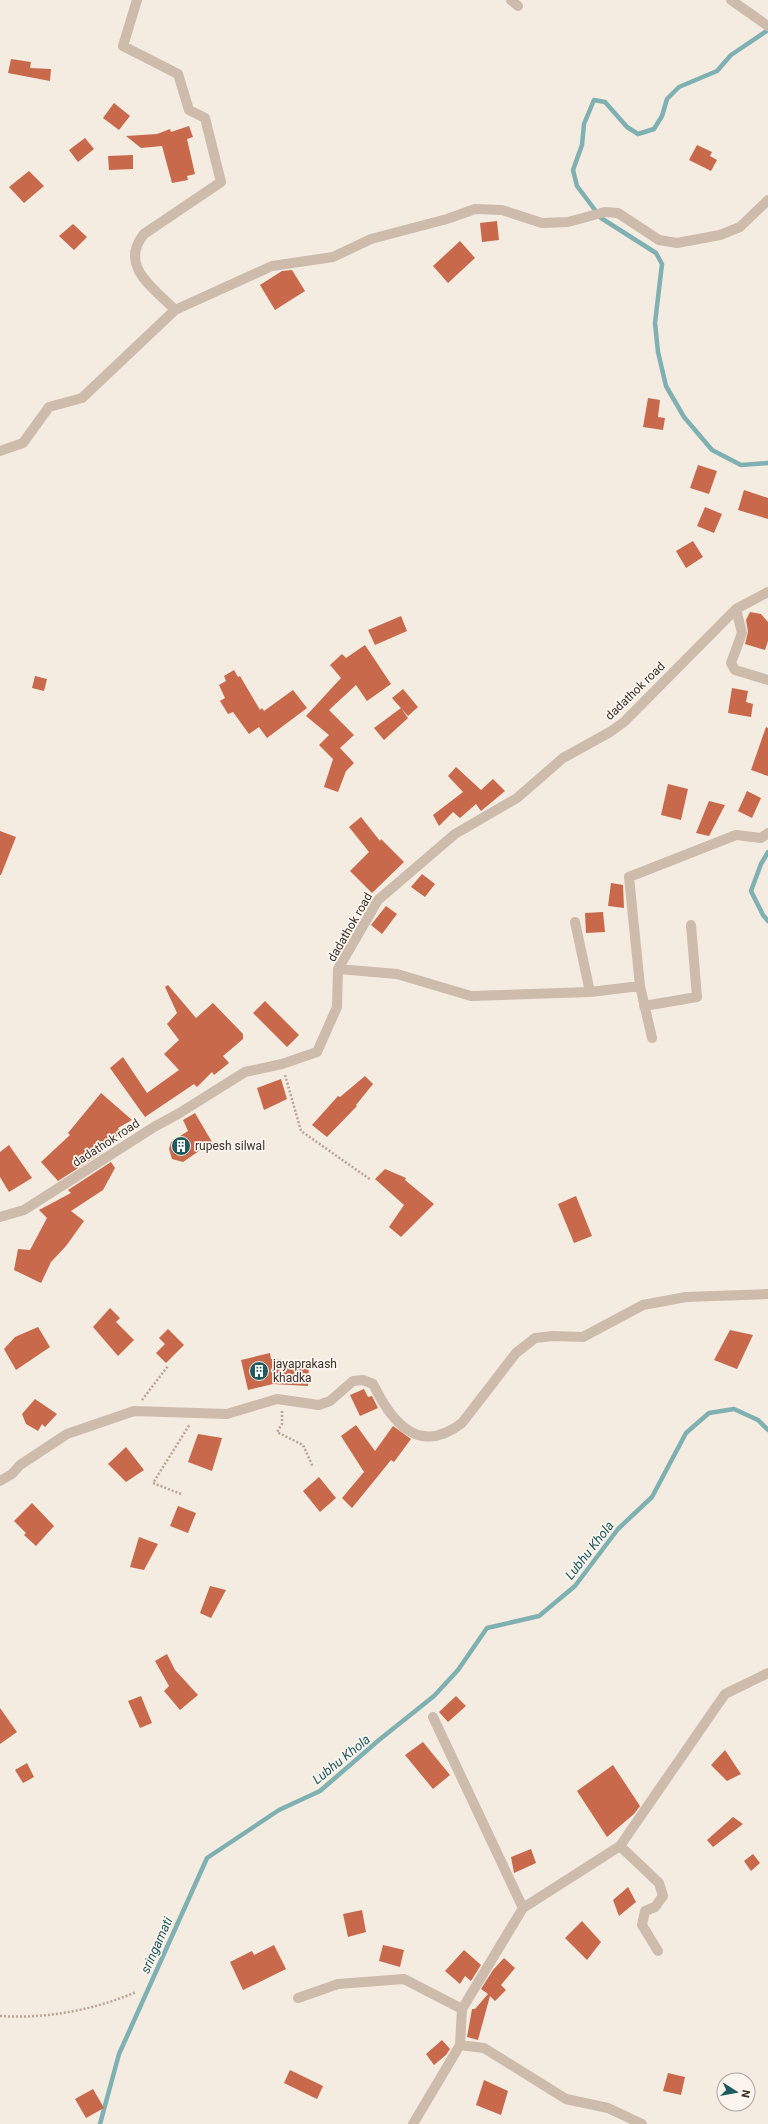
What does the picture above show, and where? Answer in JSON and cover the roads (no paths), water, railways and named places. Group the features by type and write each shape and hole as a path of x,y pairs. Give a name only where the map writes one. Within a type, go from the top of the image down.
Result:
{"street":[{"path":"137,0 123,46 178,74 189,110 205,118 221,182 144,234 137,243 134,258 140,274 175,310"},
{"path":"731,0 767,22"},
{"path":"0,451 23,443 49,407 82,398 175,310 272,266 333,257 372,239 447,219 475,209 502,210 542,223 568,222 605,212 618,213 659,240 677,243 720,235 740,227 768,200"},
{"name":"dadathok road","path":"0,1217 24,1210 48,1196 154,1127 178,1114 245,1072 282,1064 317,1052 337,1007 338,969 378,900 455,834 517,798 564,758 610,732 624,722 736,608 768,592"},
{"path":"736,608 742,633 731,663 735,670 768,680"},
{"path":"652,1038 640,986 629,877 736,835 761,838 768,833"},
{"path":"575,922 590,992"},
{"path":"644,1006 697,996 691,925"},
{"path":"338,969 397,974 471,996 590,992 640,986"},
{"path":"0,1482 12,1474 20,1465 67,1434 134,1411 226,1414 283,1399 319,1405 330,1401 353,1381 363,1380 373,1384 381,1400 408,1431 417,1436 434,1436 451,1432 462,1423 516,1353 536,1338 553,1336 583,1337 643,1305 686,1297 768,1294"},
{"path":"412,2124 460,2045 462,2009 523,1908 620,1846 726,1694 768,1673"},
{"path":"433,1716 523,1908"},
{"path":"620,1846 659,1883 663,1896 655,1907 645,1911 642,1925 658,1951"},
{"path":"298,1998 338,1984 404,1979 462,2009"},
{"path":"460,2045 484,2048 566,2099 608,2108 642,2124"}],"waterway":[{"name":"Lubhu Khola","path":"768,30 731,55 717,71 679,87 667,99 662,116 654,129 638,134 627,127 605,102 594,100 584,124 582,145 573,170 577,186 601,218 656,253 662,264 655,323 658,352 666,386 684,417 712,450 741,465 768,463"},
{"name":"Lubhu Khola","path":"768,852 761,864 751,891 763,915 768,921"},
{"name":"Lubhu Khola","path":"100,2124 119,2054 207,1858 279,1810 320,1791 379,1740 434,1696 458,1670 487,1628 539,1616 575,1586 618,1529 652,1497 686,1433 709,1413 734,1409 758,1420 768,1430"}],"place":[{"name":"rupesh silwal","path":"181,1146"},
{"name":"jayaprakash khadka","path":"259,1371"}],"water label":[{"name":"sringamati","path":"156,1945"}]}
